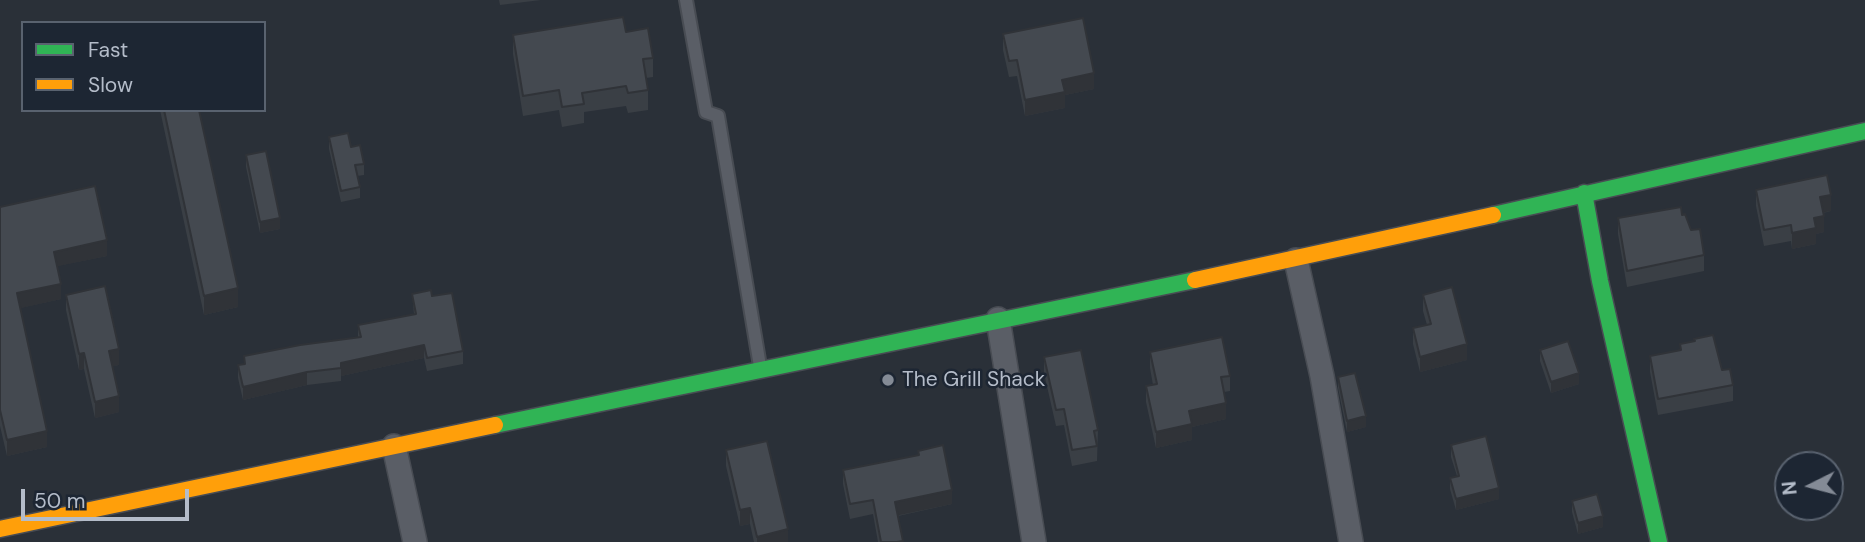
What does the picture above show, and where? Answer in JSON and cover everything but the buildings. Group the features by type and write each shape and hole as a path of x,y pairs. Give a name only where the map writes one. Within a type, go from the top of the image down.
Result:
{"street":[{"path":"15,532 394,446 998,319 1296,260 1865,131"},
{"path":"1584,193 1600,281 1660,542"},
{"path":"1296,260 1322,376 1351,542"},
{"path":"998,319 1034,542"},
{"path":"394,446 415,542"}],"lane":[{"path":"686,0 706,112 718,116 761,370"}],"traffic: fast":[{"path":"1493,215 1865,131"},
{"path":"1584,193 1600,281 1659,542"},
{"path":"495,425 1195,280"}],"traffic: slow":[{"path":"1195,280 1493,215"},
{"path":"0,529 495,425"}],"place":[{"name":"The Grill Shack","path":"888,380"}]}
